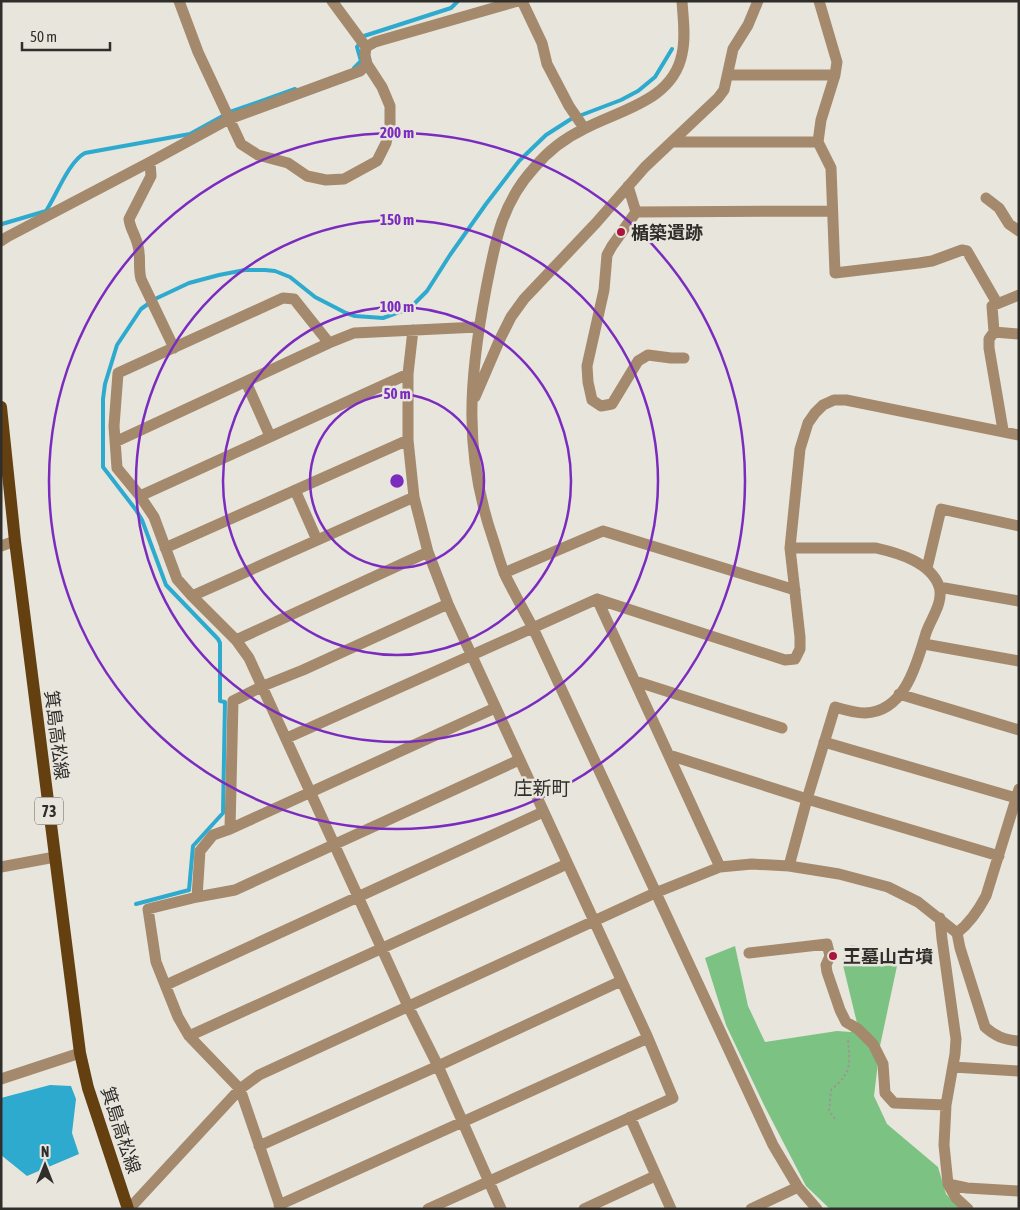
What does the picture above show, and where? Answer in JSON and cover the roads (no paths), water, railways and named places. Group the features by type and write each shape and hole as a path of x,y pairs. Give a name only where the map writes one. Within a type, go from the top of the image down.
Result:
{"main road":[{"name":"箕島高松線","path":"1,407 15,541 80,1052 88,1088 129,1209"}],"street":[{"path":"179,1 198,52 241,144 258,155 288,163 307,176 326,180 344,179 377,161 386,143 390,125 390,106 382,87 367,64 362,43 332,1"},
{"path":"362,43 375,42 520,1 542,43 547,64 584,128"},
{"path":"682,1 682,54 674,74 650,99 584,128 566,139 533,168 513,197 498,230 478,327 471,407 471,435 475,470 486,520 504,573 533,628 773,1146 798,1187 817,1209"},
{"path":"471,407 488,365 511,317 542,279 596,223 628,186 724,90 733,49 748,26 758,1"},
{"path":"819,1 837,62 835,75 821,120 818,142 831,168 835,273 932,261 962,250 967,251 997,303"},
{"path":"1,241 7,236 150,162 228,115 360,71 367,64"},
{"path":"728,74 835,75"},
{"path":"672,142 818,142"},
{"path":"150,162 150,176 129,219 132,232 139,247 139,269 174,348"},
{"path":"628,186 636,212"},
{"path":"986,198 998,208 1009,224 1019,231"},
{"path":"636,212 832,212"},
{"path":"636,212 607,255 604,290 588,366 588,382 592,400 601,406 612,404 638,360 648,355 684,358"},
{"path":"1002,430 990,348 990,339 994,332 992,306 1019,296"},
{"path":"329,343 294,299 283,298 118,372 114,426 117,468 154,517 177,579 236,640 250,658 408,1006 438,1066 501,1209"},
{"path":"115,442 354,333 478,327"},
{"path":"413,330 408,374 408,440 414,496 428,552 448,604 674,1098 428,1209"},
{"path":"994,332 1019,334"},
{"path":"140,496 408,374"},
{"path":"246,382 270,436"},
{"path":"286,738 597,599 785,660 795,659 800,648 800,637 790,548 800,449 808,423 823,405 834,400 846,400 1002,430 1019,435"},
{"path":"165,548 408,440"},
{"path":"295,490 316,540"},
{"path":"192,596 414,496"},
{"path":"927,568 941,509 1019,526"},
{"path":"504,573 603,531 795,590"},
{"path":"1,546 15,541"},
{"path":"789,866 835,707 865,713 878,712 891,704 900,694 910,680 927,632 938,609 939,587 927,568 902,556 876,548 790,548"},
{"path":"236,640 428,552"},
{"path":"939,587 1019,601"},
{"path":"597,599 720,867"},
{"path":"230,828 233,701 448,604"},
{"path":"924,644 1019,661"},
{"path":"635,681 782,728"},
{"path":"900,694 1019,730"},
{"path":"198,897 200,851 213,836 495,708"},
{"path":"824,742 1017,794 986,896 978,911 966,926 957,933"},
{"path":"669,755 807,799 999,856"},
{"path":"519,760 235,890 148,909 156,962 184,1028 240,1089 280,1207 648,1038"},
{"path":"166,985 543,812"},
{"path":"1,867 55,857"},
{"path":"190,1036 567,864"},
{"path":"129,1209 240,1089 259,1075 655,893 720,867 752,864 789,866 839,874 888,887 918,902 957,933 984,1027 995,1036 1019,1040"},
{"path":"940,918 956,1039 946,1106 944,1146 948,1184 956,1198 968,1209"},
{"path":"749,952 827,944 830,956 826,965 840,1010 846,1022 858,1029 873,1044 883,1064 885,1094 894,1103 946,1106"},
{"path":"259,1146 438,1066 621,980"},
{"path":"1,1078 80,1052"},
{"path":"953,1067 1019,1071"},
{"path":"630,1117 671,1209"},
{"path":"584,1209 655,1176"},
{"path":"948,1184 967,1188 1019,1191"},
{"path":"751,1209 798,1187"}],"water":[{"path":"50,1085 71,1086 76,1099 72,1133 79,1154 27,1176 1,1155 1,1098"}],"waterway":[{"path":"354,68 361,61 357,47 364,36 451,8 458,1"},
{"path":"136,904 189,890 193,846 223,813 225,702 220,701 220,643 218,639 166,585 142,520 103,467 103,399 105,384 117,345 141,309 155,299 189,283 245,270 275,271 290,277 315,297 355,316 383,318 410,308 427,291 486,204 519,161 546,135 571,119 621,100 638,91 655,77 672,49"},
{"path":"2,224 46,211 68,171 79,157 85,153 190,134 230,112 295,89"}],"place":[{"name":"楯築遺跡","path":"621,232"},
{"name":"王墓山古墳","path":"833,956"}],"district":[{"name":"庄新町","path":"542,788"}]}
